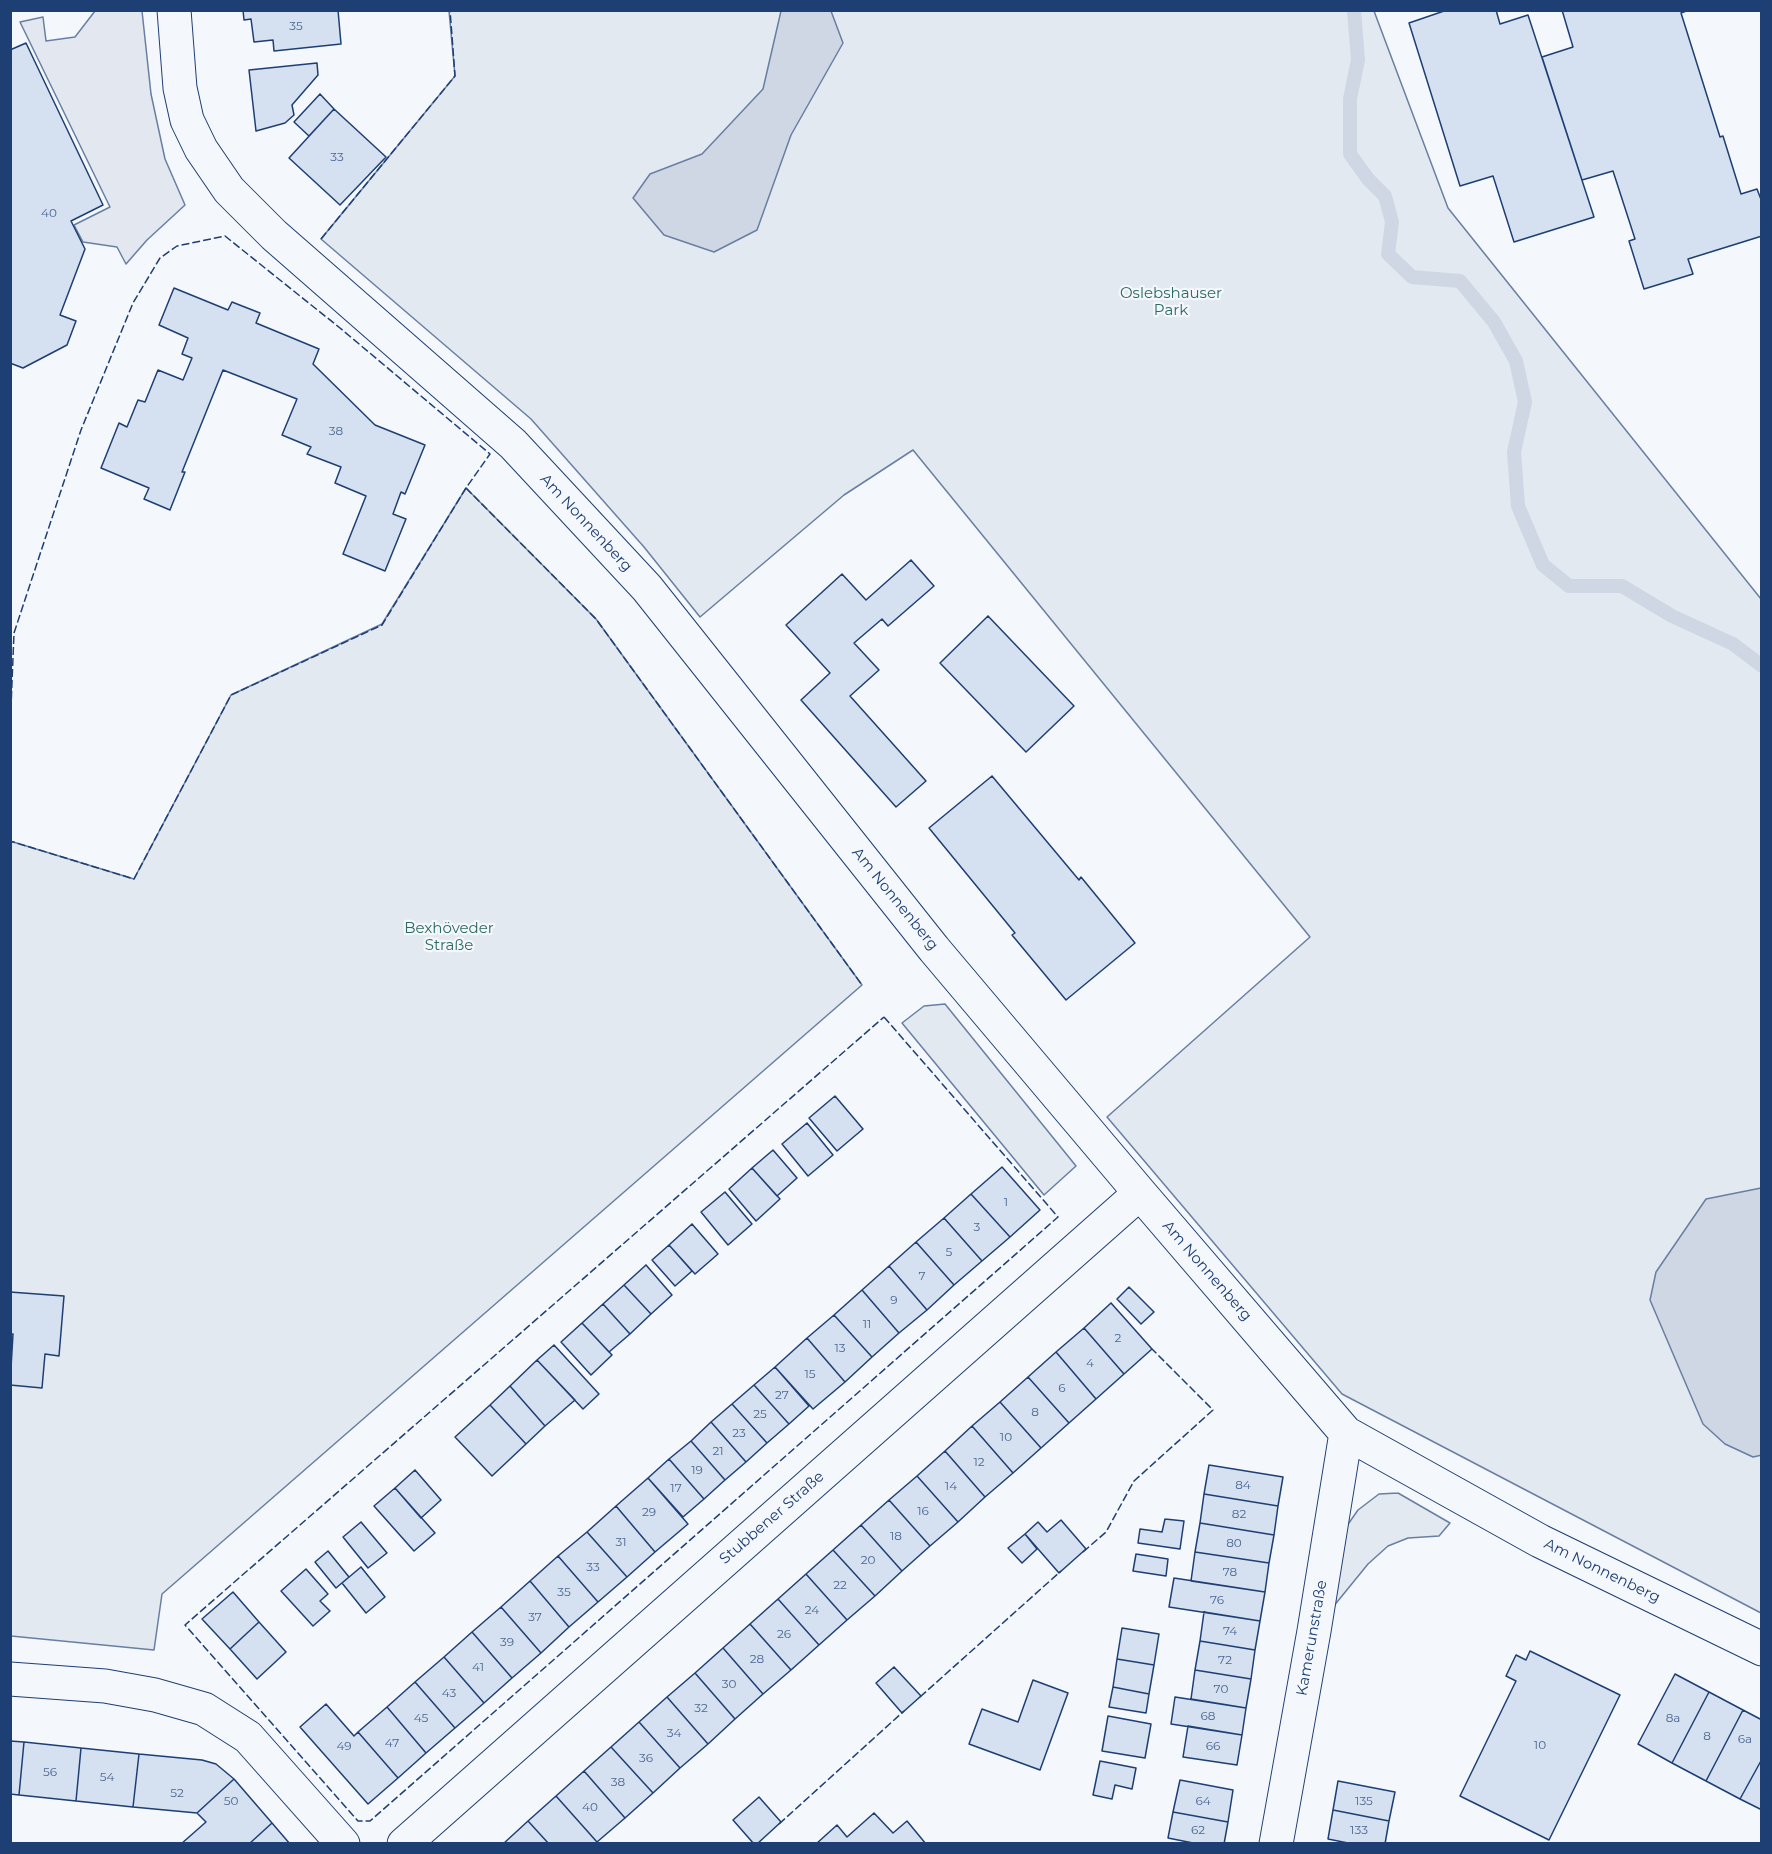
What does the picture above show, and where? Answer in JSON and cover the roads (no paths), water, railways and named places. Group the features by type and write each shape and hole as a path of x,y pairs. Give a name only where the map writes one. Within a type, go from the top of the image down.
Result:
{"street":[{"name":"Am Nonnenberg","path":"174,10 180,88 187,120 201,149 229,189 274,235 513,444 647,588 934,948 1346,1433 1540,1541 1761,1648"},
{"name":"Stubbener Straße","path":"404,1844 1140,1193"},
{"name":"Kamerunstraße","path":"1276,1844 1346,1433"},
{"path":"10,1678 105,1686 155,1695 204,1708 248,1737 343,1844"}],"waterway":[{"path":"1354,10 1358,60 1350,99 1350,154 1368,179 1385,196 1392,222 1388,254 1412,277 1460,281 1494,322 1516,361 1525,402 1514,452 1518,506 1543,565 1569,586 1622,586 1672,616 1733,644 1762,666"}],"park label":[{"name":"Oslebshauser Park","path":"1171,302"},
{"name":"Bexhöveder Straße","path":"449,938"}]}
